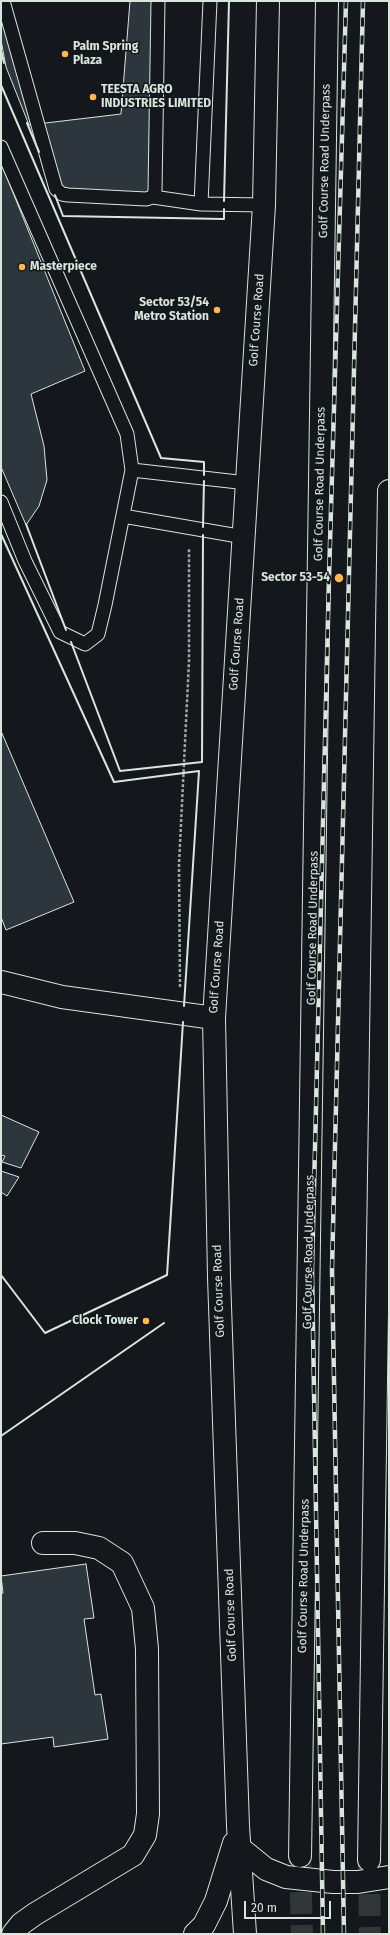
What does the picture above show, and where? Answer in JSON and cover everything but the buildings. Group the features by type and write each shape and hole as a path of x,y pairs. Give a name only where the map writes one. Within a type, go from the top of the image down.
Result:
{"main road":[{"name":"Golf Course Road","path":"245,1934 238,1826 219,1277 214,1018 264,205 268,1"},
{"name":"Golf Course Road Underpass","path":"300,1856 327,1"},
{"path":"369,1860 389,491"},
{"path":"1,982 62,997 214,1018"},
{"path":"13,1934 21,1924 35,1914 133,1855 145,1835 148,1814 147,1649 143,1608 122,1563 99,1548 75,1543 43,1543"},
{"path":"195,1934 204,1924 216,1901 238,1826"},
{"path":"240,1848 266,1869 286,1877 333,1882 358,1882 389,1877"}],"lane":[{"path":"2,1 56,189 62,194 146,199 153,197 200,204 264,205"},
{"path":"153,197 155,191 158,1"},
{"path":"200,204 210,1"},
{"path":"1,147 127,434 132,470 123,516 98,634 85,644 60,632 25,562 1,502"},
{"path":"132,470 247,483"},
{"path":"123,516 244,537"}],"path":[{"path":"181,1014 179,865 189,661 189,528"}],"tunnel":[{"path":"300,1859 302,1934"},
{"path":"369,1861 370,1934"}],"railway":[{"path":"323,1934 312,1270 329,577 346,1"},
{"path":"344,1934 332,1269 363,1"}],"wall":[{"path":"224,201 229,1"},
{"path":"1,50 4,63"},
{"path":"1,85 161,458 204,462 204,475"},
{"path":"27,123 39,152"},
{"path":"55,195 63,216 224,219 224,209"},
{"path":"203,527 204,481"},
{"path":"26,524 66,630"},
{"path":"1,534 114,782 199,771 184,1006"},
{"path":"71,642 120,771 202,762 203,535"},
{"path":"1,1275 45,1333 167,1275 183,1022"},
{"path":"1,1436 164,1323"}],"place":[{"name":"Palm Spring Plaza","path":"65,54"},
{"name":"TEESTA AGRO INDUSTRIES LIMITED","path":"93,97"},
{"name":"Masterpiece","path":"22,267"},
{"name":"Sector 53/54 Metro Station","path":"217,310"},
{"name":"Sector 53-54","path":"339,578"},
{"name":"Clock Tower","path":"146,1321"}]}
